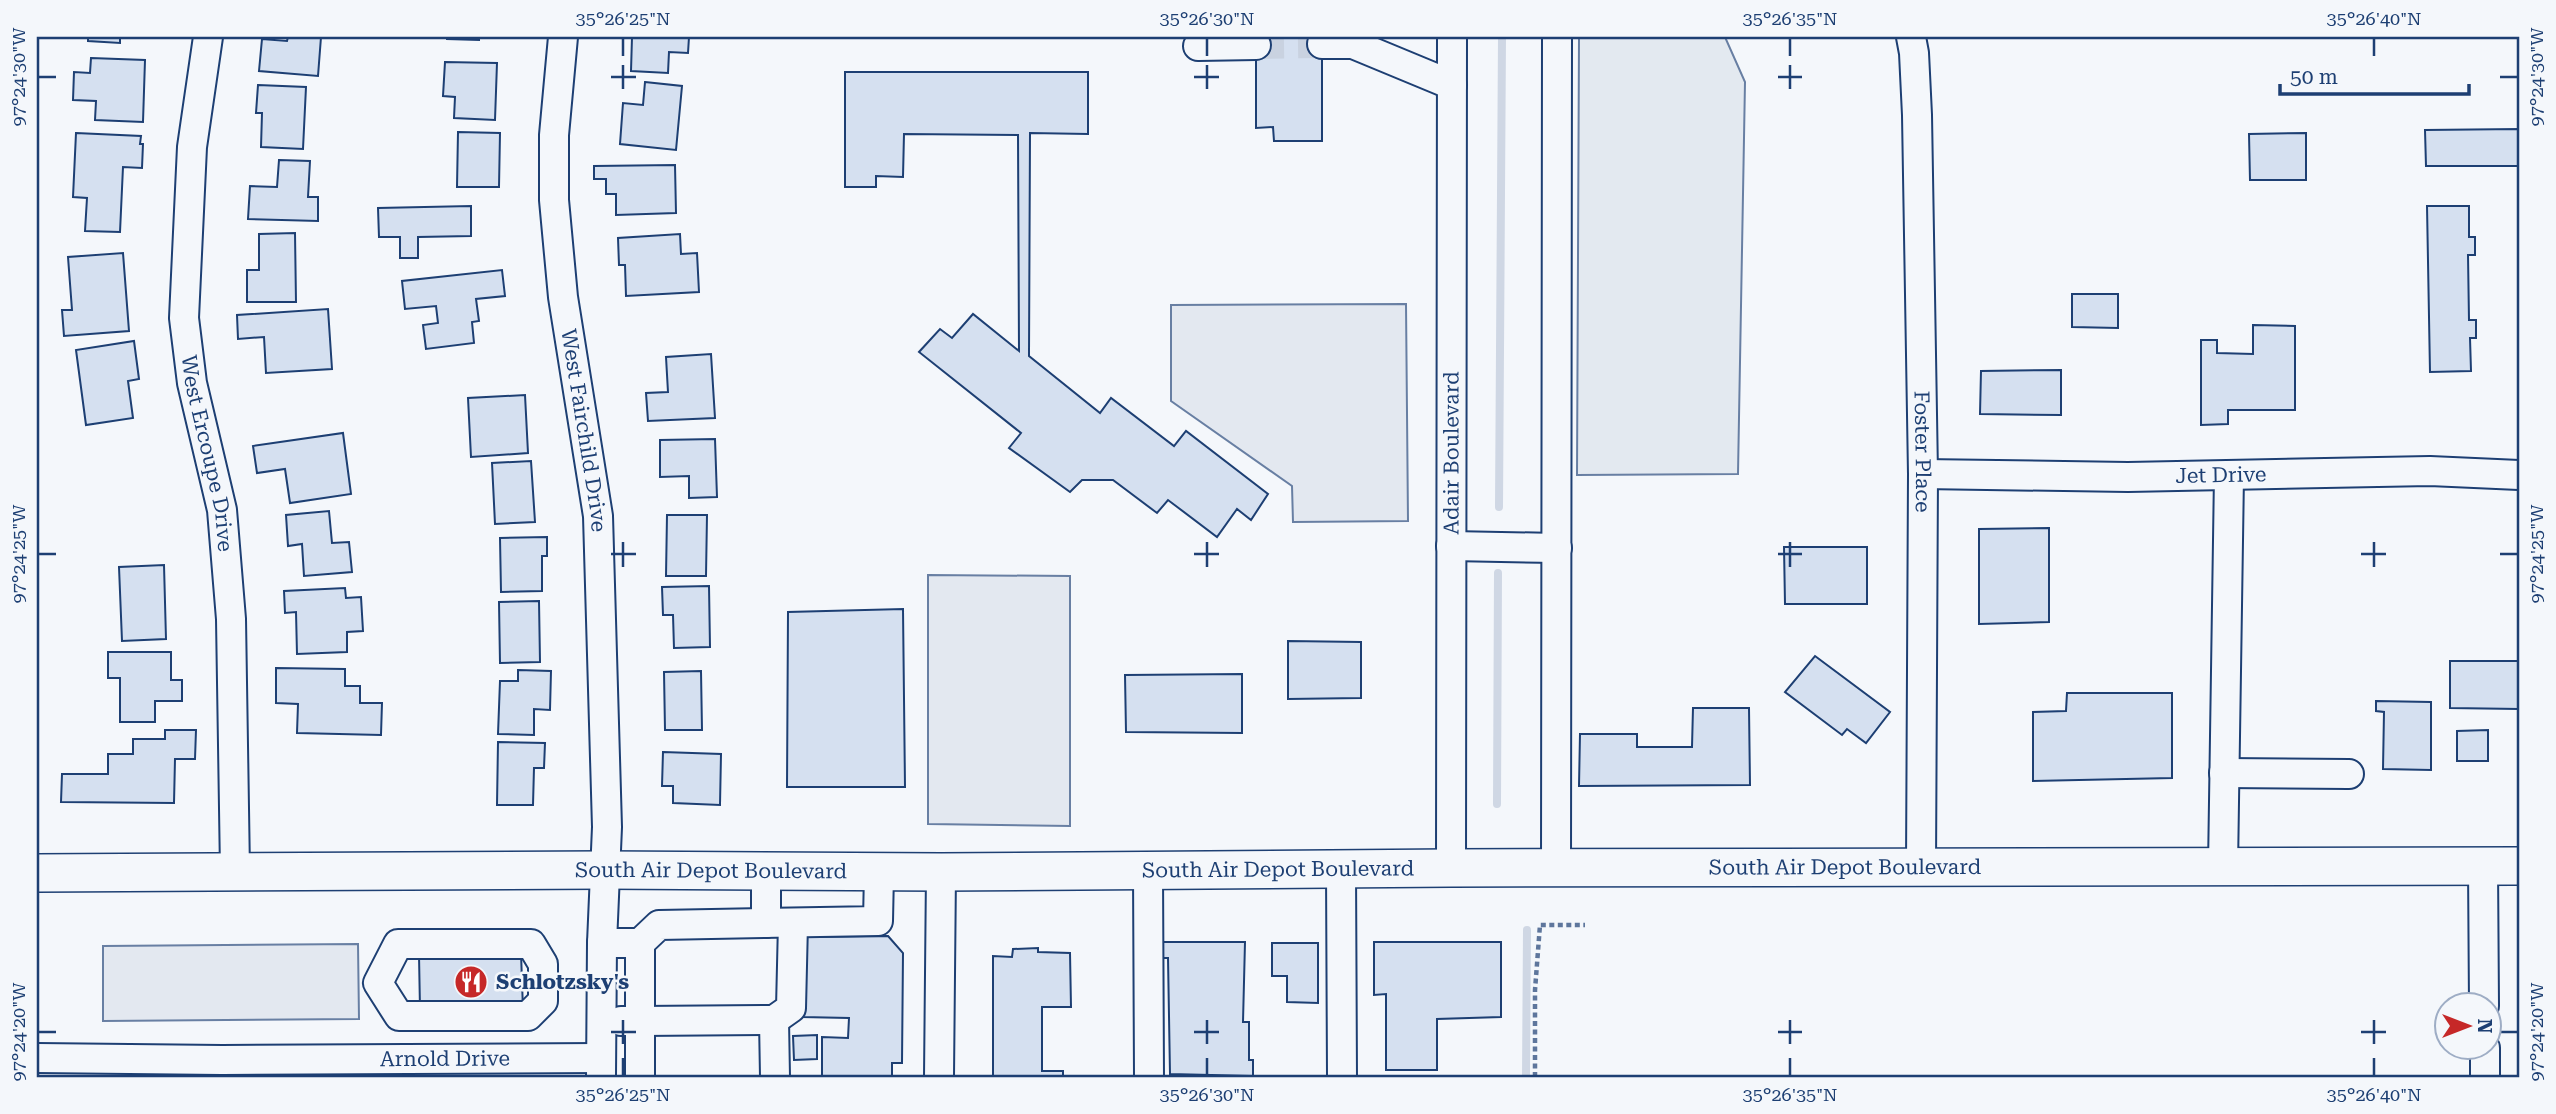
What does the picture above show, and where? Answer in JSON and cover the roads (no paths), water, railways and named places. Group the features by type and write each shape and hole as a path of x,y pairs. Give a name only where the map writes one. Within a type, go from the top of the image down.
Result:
{"main road":[{"name":"South Air Depot Boulevard","path":"37,873 2519,866"}],"street":[{"name":"West Ercoupe Drive","path":"208,37 192,147 184,318 192,383 222,510 231,619 235,872"},
{"name":"West Fairchild Drive","path":"563,37 554,135 554,200 563,297 598,516 607,827 602,943 601,1068"},
{"name":"Adair Boulevard","path":"1451,868 1452,37"},
{"path":"1556,868 1557,37"},
{"name":"Foster Place","path":"1911,37 1917,114 1923,474 1921,868"},
{"path":"1322,44 1353,44 1452,85"},
{"path":"1198,46 1256,45"},
{"name":"Jet Drive","path":"1923,474 2128,478 2430,471 2519,475"},
{"path":"2222,867 2229,475"},
{"path":"1451,546 1557,548"},
{"path":"2224,773 2348,774"},
{"path":"2483,866 2484,992"},
{"path":"1341,869 1342,1077"},
{"path":"601,1021 774,1020 792,1007 779,923 766,871"},
{"path":"1148,871 1149,1077"},
{"path":"602,943 640,943 659,925 878,921 879,872"},
{"path":"939,1077 941,872"},
{"path":"640,943 640,1077"},
{"path":"398,944 531,944 543,964 543,1001 528,1016 399,1016 378,983 398,944"},
{"path":"774,1020 775,1077"},
{"name":"Arnold Drive","path":"37,1058 222,1069 601,1068"}],"waterway":[{"path":"1499,507 1502,37"},
{"path":"1497,804 1498,573"},
{"path":"1526,1077 1527,930"}],"tunnel":[{"path":"1256,45 1322,44"}],"place":[{"name":"Schlotzsky's","path":"471,982"}]}
